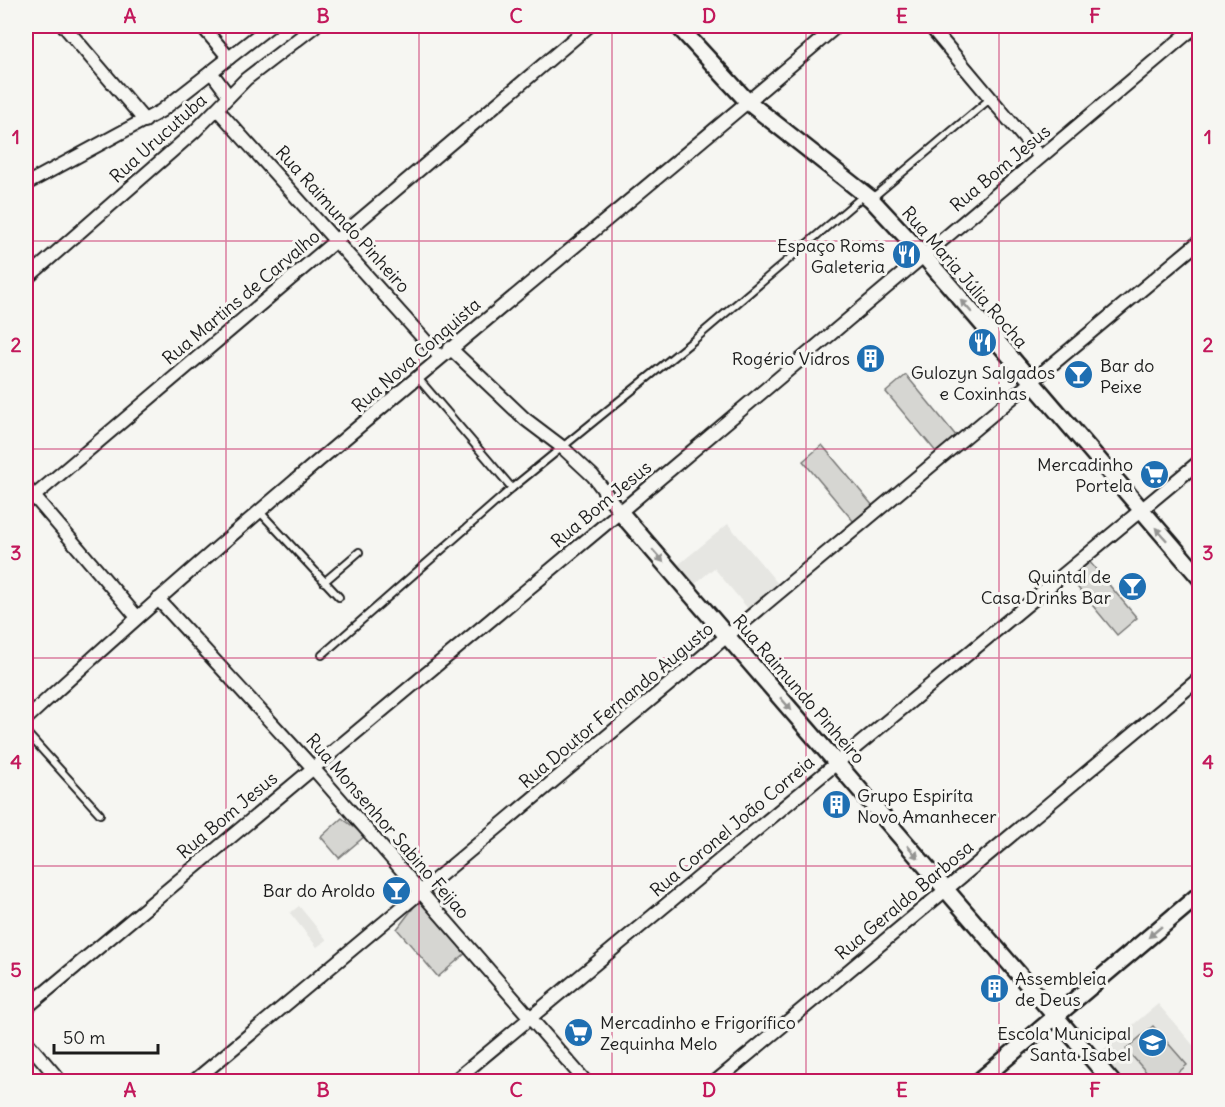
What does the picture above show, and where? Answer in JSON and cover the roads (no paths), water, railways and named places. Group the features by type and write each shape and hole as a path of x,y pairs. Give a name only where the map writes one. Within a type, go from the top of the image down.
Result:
{"street":[{"path":"64,26 145,121"},
{"path":"202,26 229,58"},
{"path":"26,184 145,121 270,26"},
{"name":"Rua Urucutuba","path":"26,279 195,131 246,79 315,26"},
{"name":"Rua Martins de Carvalho","path":"28,496 589,26"},
{"name":"Rua Maria Júlia Rocha","path":"678,26 748,102 868,197 924,256 1140,511 1200,578"},
{"name":"Rua Nova Conquista","path":"26,719 137,617 261,513 445,352 837,26"},
{"path":"930,26 1040,157"},
{"name":"Rua Bom Jesus","path":"26,1008 1195,28"},
{"path":"211,72 230,96"},
{"name":"Rua Raimundo Pinheiro","path":"217,109 336,240 445,352 562,447 593,476 620,512 1112,1082"},
{"name":"Rua Doutor Fernando Augusto","path":"194,1082 1200,241"},
{"name":"Rua Coronel João Correia","path":"453,1082 1200,461"},
{"path":"28,496 137,617"},
{"name":"Rua Monsenhor Sabino Feijao","path":"159,598 421,890 586,1082"},
{"name":"Rua Geraldo Barbosa","path":"715,1082 945,888 1200,678"},
{"path":"978,1082 1200,894"},
{"path":"26,1041 61,1082"}],"lane":[{"path":"322,655 512,488 992,98"},
{"path":"417,377 512,488"},
{"path":"261,513 339,597"},
{"path":"324,582 359,552"},
{"path":"26,732 100,814"}],"place":[{"name":"Espaço Roms Galeteria","path":"906,255"},
{"name":"Gulozyn Salgados e Coxinhas","path":"983,343"},
{"name":"Rogério Vidros","path":"871,358"},
{"name":"Bar do Peixe","path":"1079,375"},
{"name":"Mercadinho Portela","path":"1154,474"},
{"name":"Quintal de Casa Drinks Bar","path":"1132,586"},
{"name":"Grupo Espiríta Novo Amanhecer","path":"836,805"},
{"name":"Bar do Aroldo","path":"396,890"},
{"name":"Assembleia de Deus","path":"994,988"},
{"name":"Mercadinho e Frigorífico Zequinha Melo","path":"579,1032"},
{"name":"Escola Municipal Santa Isabel","path":"1152,1043"}]}
